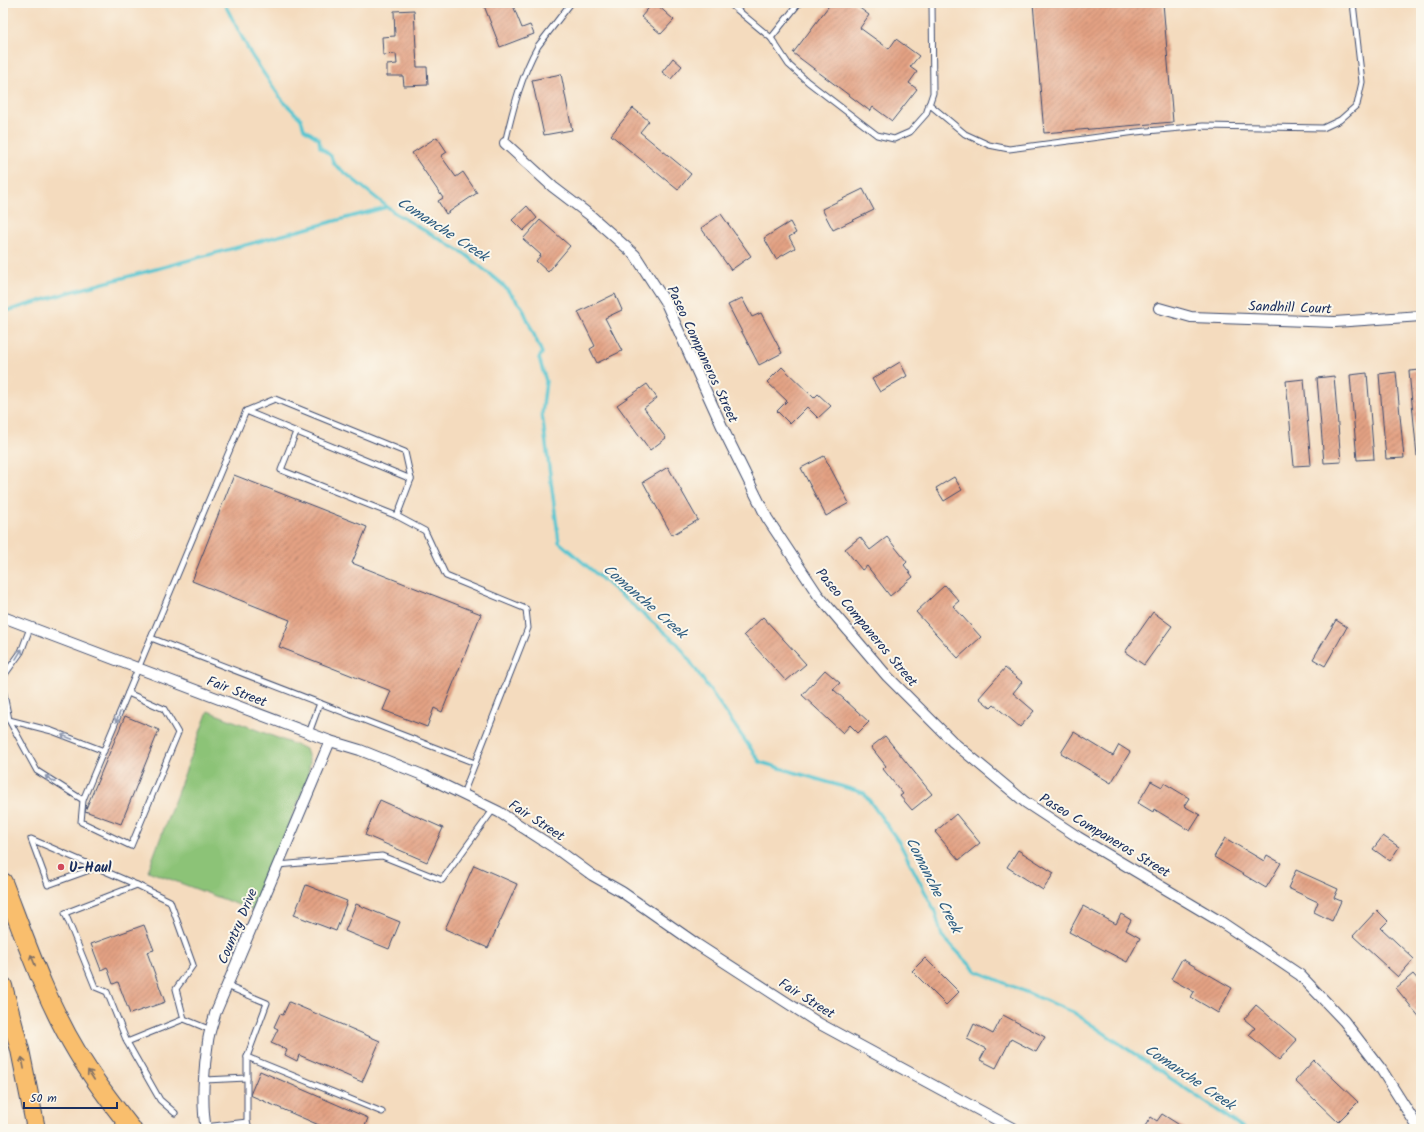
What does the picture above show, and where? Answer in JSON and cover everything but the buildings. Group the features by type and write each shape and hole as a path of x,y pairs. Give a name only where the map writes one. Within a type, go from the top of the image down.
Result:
{"highway":[{"path":"3,882 56,1014 76,1051 102,1092 132,1129"},
{"path":"3,986 20,1050 36,1129"}],"street":[{"name":"Paseo Companeros Street","path":"505,143 554,187 591,216 635,255 666,303 725,433 768,518 818,595 886,676 953,742 1025,802 1078,837 1222,922 1300,975 1344,1021 1381,1069 1419,1129"},
{"name":"Sandhill Court","path":"1159,308 1191,317 1327,322 1421,316"},
{"name":"Fair Street","path":"3,617 330,741 360,750 425,776 463,794 493,810 558,850 592,875 622,892 698,945 820,1024 1014,1129"},
{"name":"Country Drive","path":"205,1128 205,1080 208,1040 216,1014 330,741"}],"lane":[{"path":"505,143 515,101 534,52 571,3"},
{"path":"730,3 771,38 789,65 808,82 877,135 894,139 910,132 926,114 933,93 932,3"},
{"path":"771,38 799,3"},
{"path":"929,104 965,134 989,145 1009,149 1136,132 1204,126 1323,128 1340,120 1356,105 1362,82 1353,3"},
{"path":"128,693 164,709 178,733 131,846 81,822 83,800 246,411 275,399 405,452 411,479 397,516"},
{"path":"246,411 411,479"},
{"path":"296,432 281,470 397,516 425,532 446,576 526,609 528,628 463,794"},
{"path":"3,676 21,652 30,628"},
{"path":"151,638 475,763"},
{"path":"3,689 9,720 37,771 83,800"},
{"path":"309,733 320,703"},
{"path":"9,720 52,731 104,751"},
{"path":"278,865 382,856 442,880 493,810"},
{"path":"98,867 48,885 31,839 91,864 98,867 137,884 170,901 193,965 176,989 184,1019"},
{"path":"137,884 65,912 95,987 107,992 127,1042 160,1100 175,1113"},
{"path":"227,986 267,1003 247,1057 247,1122 249,1129"},
{"path":"127,1042 184,1019 211,1030"},
{"path":"247,1057 382,1112"},
{"path":"205,1080 247,1078"},
{"path":"205,1128 247,1122"}],"green space":[{"path":"208,711 306,749 310,762 307,780 255,911 148,871"}],"waterway":[{"name":"Comanche Creek","path":"224,3 252,56 282,100 301,119 304,129 319,139 320,147 331,156 334,164 395,213 465,254 503,285 522,307 542,353 539,358 546,381 542,414 559,542 678,644 760,762 864,793 899,842 934,909 942,936 976,971 1073,1012 1245,1129"},
{"path":"3,312 74,291 387,207"}],"place":[{"name":"U-Haul","path":"61,867"}]}
